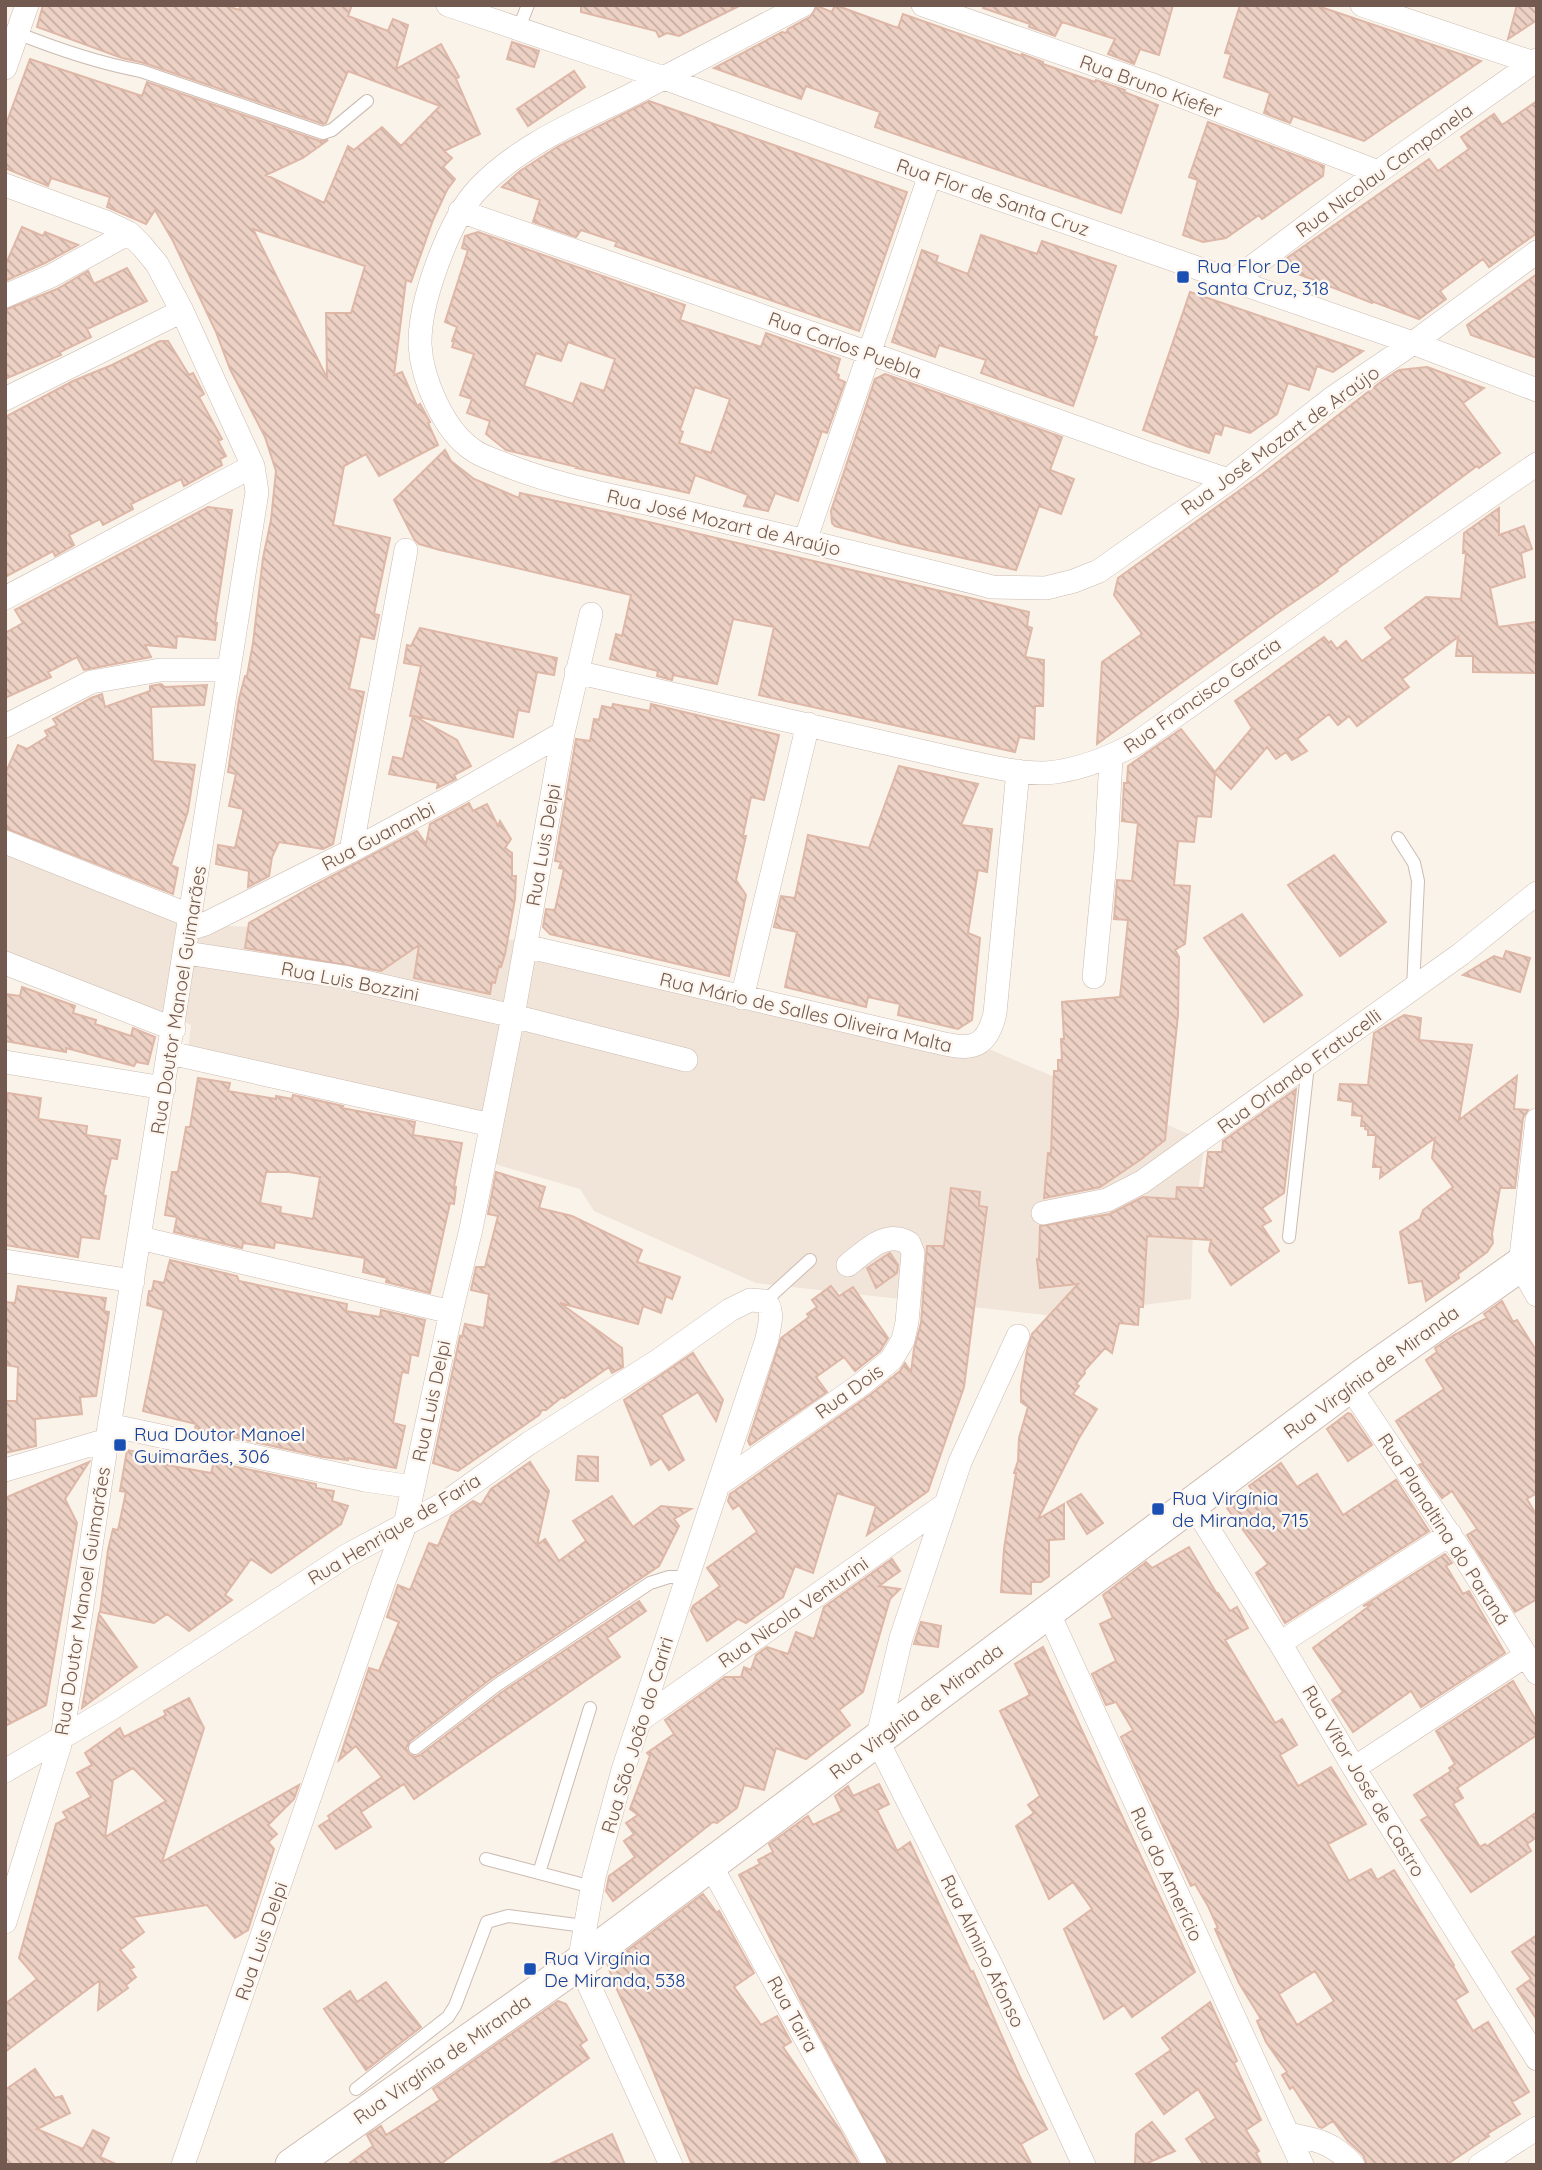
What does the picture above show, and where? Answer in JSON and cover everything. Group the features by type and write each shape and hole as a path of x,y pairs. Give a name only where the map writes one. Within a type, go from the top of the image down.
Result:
{"street":[{"path":"5,68 27,5"},
{"name":"Rua Flor de Santa Cruz","path":"448,5 664,78 1232,282 1413,343 1537,390"},
{"name":"Rua José Mozart de Araújo","path":"803,5 542,140 498,170 460,211 438,265 423,315 420,334 421,360 429,390 443,415 471,449 538,477 992,587 1046,587 1074,581 1099,570 1228,480 1331,400 1537,252"},
{"name":"Rua Bruno Kiefer","path":"923,5 1150,84 1378,172"},
{"path":"1362,5 1535,62"},
{"name":"Rua Nicolau Campanela","path":"1232,282 1378,172 1535,62"},
{"path":"805,541 930,175"},
{"name":"Rua Doutor Manoel Guimarães","path":"5,184 129,233 157,264 253,466 257,506 108,1432 62,1738 5,1922"},
{"name":"Rua Carlos Puebla","path":"460,211 869,352 1140,451 1228,480"},
{"path":"5,296 51,276 129,233"},
{"path":"5,399 181,311"},
{"name":"Rua Francisco Garcia","path":"576,672 964,761 1046,773 1111,758 1137,743 1537,464"},
{"path":"5,598 253,466"},
{"path":"351,851 406,550"},
{"name":"Rua Luis Delpi","path":"183,2165 405,1525 471,1229 513,1016 563,733 591,614"},
{"path":"5,726 91,682 160,670 229,670"},
{"path":"742,998 808,724"},
{"name":"Rua Guananbi","path":"190,922 205,924 351,851 563,733"},
{"path":"1094,977 1106,851 1111,758"},
{"name":"Rua Mário de Salles Oliveira Malta","path":"525,946 959,1047 981,1043 992,1029 995,1013 1018,771"},
{"path":"5,842 190,922"},
{"name":"Rua Orlando Fratucelli","path":"1043,1213 1107,1200 1142,1182 1461,954 1537,893"},
{"name":"Rua Luis Bozzini","path":"186,953 344,977 686,1060"},
{"path":"5,963 174,1029"},
{"path":"170,1053 491,1125"},
{"path":"5,1062 164,1088"},
{"path":"1537,1120 1528,1259 1537,1295"},
{"path":"140,1238 451,1312"},
{"name":"Rua Dois","path":"718,1485 863,1383 891,1360 898,1350 907,1322 912,1247 900,1238 888,1238 848,1265"},
{"name":"Rua Virgínia de Miranda","path":"292,2165 579,1963 1192,1503 1528,1259"},
{"path":"5,1261 133,1281"},
{"name":"Rua Henrique de Faria","path":"5,1771 112,1708 346,1556 444,1503 730,1310 750,1300 765,1301"},
{"name":"Rua São João do Cariri","path":"579,1963 592,1887 623,1770 767,1339 771,1318 769,1305 765,1301"},
{"path":"877,1740 901,1638 960,1462 1018,1336"},
{"name":"Rua Planaltina do Paraná","path":"1350,1387 1450,1534 1531,1665"},
{"path":"5,1470 108,1432 412,1487"},
{"name":"Rua Vítor José de Castro","path":"1192,1503 1280,1643 1353,1768 1537,2059"},
{"name":"Rua Nicola Venturini","path":"640,1720 946,1504"},
{"path":"1280,1643 1450,1534"},
{"name":"Rua do Amerício","path":"1048,1612 1302,2165"},
{"path":"1353,1768 1531,1665"},
{"name":"Rua Almino Afonso","path":"877,1740 994,1971 1084,2165"},
{"name":"Rua Taira","path":"710,1864 875,2165"},
{"path":"579,1963 671,2165"},
{"path":"1480,2165 1537,2128"},
{"path":"1288,2134 1330,2145 1353,2165"}],"lane":[{"path":"518,30 528,5"},
{"path":"17,33 52,47 117,67 141,71 323,133 332,130 367,101"},
{"path":"1398,838 1414,863 1418,881 1413,988"},
{"path":"1289,1237 1308,1065"},
{"name":"Rua Henrique de Faria","path":"765,1301 810,1260"},
{"path":"415,1748 497,1685 650,1583 662,1578 686,1577"},
{"path":"539,1873 590,1708"},
{"path":"486,1859 592,1887"},
{"path":"356,2089 448,2017 455,2007 487,1922 508,1916 584,1926"}],"shaded area":[{"path":"5,833 209,912 207,925 540,941 986,1048 1205,1141 1193,1228 1191,1299 1055,1316 756,1283 594,1211 580,1189 491,1163 501,1118 188,1049 191,1025 5,952"}],"building":[{"path":"43,5 225,5 239,10 241,5 352,5 348,16 388,31 393,19 408,25 396,69 441,44 459,77 456,79 480,134 444,151 452,158 443,167 455,179 433,220 411,282 406,280 394,375 402,372 417,406 420,404 430,422 428,423 438,445 379,476 366,454 344,466 333,525 390,538 374,614 379,615 374,639 360,636 349,689 364,692 333,844 323,849 279,842 272,857 269,876 248,887 249,871 216,864 218,845 235,848 243,813 243,809 229,806 236,774 228,772 239,699 247,676 253,643 276,471 265,437 230,369 216,332 173,241 155,210 146,224 107,207 110,197 51,178 48,186 5,168 5,127 30,59 142,96 147,82 320,141 328,140 303,158 266,175 324,203 348,146 354,150 382,127 401,146 440,106 348,71 326,123 323,124 37,27","holes":["253,229 365,266 351,313 326,313 327,378"]},
{"path":"581,5 741,5 679,36 667,33 659,37 656,31 581,12"},
{"path":"835,5 898,28 903,14 1095,82 1096,80 1125,90 1124,92 1158,105 1121,213 875,127 880,112 806,86 801,99 714,68 782,32 786,33 788,29 810,17 817,6 832,12"},
{"path":"983,5 1173,5 1159,55 1140,49 1134,64 1108,54 1115,39 1062,22 1055,36 1029,27 1030,24 983,8"},
{"path":"1240,5 1315,5 1481,61 1364,141 1293,116 1290,123 1264,113 1270,93 1224,77 1231,54 1225,53"},
{"path":"1517,5 1537,5 1537,20 1508,39"},
{"path":"512,42 539,51 534,67 507,59"},
{"path":"574,71 585,87 528,126 517,109"},
{"path":"649,101 907,192 859,331 615,246 617,242 581,230 576,237 533,222 540,200 502,187 520,171 557,147"},
{"path":"1537,101 1537,233 1489,267 1483,259 1440,291 1446,299 1419,319 1288,270 1287,258 1429,159 1438,171 1469,149 1461,137 1494,114 1502,125"},
{"path":"1208,122 1324,166 1323,176 1262,219 1259,215 1226,238 1203,242 1183,235 1198,180 1189,177"},
{"path":"22,227 43,236 45,232 78,245 5,281 5,266"},
{"path":"478,232 685,305 680,320 761,347 766,333 840,359 836,373 839,375 838,379 845,382 827,433 822,431 798,501 775,493 768,511 744,506 748,495 695,475 689,493 506,450 486,434 490,421 467,413 472,399 460,395 474,354 452,347 457,327 445,322 468,250 462,248 465,236","holes":["568,342 615,359 604,391 581,383 573,404 524,386 536,353 561,361","695,387 730,399 711,453 679,443 683,432 680,430"]},
{"path":"981,235 1037,254 1042,241 1116,266 1093,336 1097,337 1073,406 981,373 986,360 939,345 935,357 892,342 922,250 938,256 936,262 968,274"},
{"path":"127,268 147,301 87,329 91,337 60,352 61,355 5,379 5,310 57,289 88,271 94,284"},
{"path":"1537,274 1537,358 1471,335 1467,325"},
{"path":"1190,292 1363,351 1333,372 1317,366 1309,390 1288,383 1277,414 1250,433 1224,425 1221,435 1215,433 1209,453 1189,447 1143,430"},
{"path":"160,341 168,341 189,375 193,373 204,394 199,397 222,439 218,441 226,456 220,459 222,465 184,486 181,479 131,504 133,509 103,525 100,519 69,535 74,545 55,556 53,551 5,577 5,417 73,381"},
{"path":"1427,367 1484,388 1463,403 1500,453 1479,468 1477,466 1319,585 1097,744 1102,662 1142,634 1114,595 1118,578 1265,472 1382,381 1399,370"},
{"path":"885,374 1062,437 1050,470 1074,479 1061,514 1039,506 1016,570 901,544 832,523 831,511 875,379"},
{"path":"445,450 451,461 474,479 519,498 520,493 615,514 1029,612 1027,626 1032,628 1025,657 1044,660 1043,706 1035,706 1034,739 1019,737 1015,752 759,695 774,627 733,619 717,684 673,675 672,680 657,676 658,671 610,659 616,634 622,636 631,595 440,550 419,544 414,539 394,500"},
{"path":"208,507 232,510 215,623 215,640 177,636 176,648 145,645 151,657 84,670 77,657 48,672 51,677 5,698 5,633 23,623 15,610"},
{"path":"1499,508 1499,535 1524,526 1532,549 1521,553 1525,577 1490,588 1498,627 1536,622 1537,673 1473,672 1473,656 1456,656 1458,637 1402,679 1409,687 1357,726 1349,716 1338,725 1329,714 1297,739 1307,751 1292,760 1286,752 1276,759 1267,747 1231,789 1215,773 1211,817 1197,816 1194,842 1178,841 1174,885 1190,886 1185,944 1175,950 1179,957 1178,1015 1165,1140 1100,1187 1044,1198 1048,1153 1051,1153 1054,1071 1058,1071 1058,1060 1062,1060 1061,1039 1064,1039 1062,1002 1120,997 1128,920 1114,919 1117,880 1132,881 1138,823 1122,821 1124,783 1127,783 1128,766 1181,729 1215,772 1252,728 1235,701 1324,637 1337,649 1346,641 1362,661 1393,638 1385,628 1426,597 1461,599 1466,553 1463,553 1464,533"},
{"path":"420,628 557,658 554,675 537,672 529,712 518,710 513,737 414,716 457,740 471,766 454,775 456,779 437,788 438,783 389,774 393,757 403,759 413,716 410,716 421,666 404,663 407,645 411,646"},
{"path":"161,684 165,687 207,685 204,705 151,707 153,761 195,765 188,811 171,865 178,868 173,894 5,828 5,774 18,745 27,749 48,736 45,731 57,725 53,719 91,698 102,694 105,707 150,691 150,686"},
{"path":"613,704 650,711 651,704 779,735 764,800 751,797 736,880 746,895 729,976 550,934 543,927 546,909 555,910 564,869 559,868 561,862 555,861 576,739 590,741 594,719 599,720 602,706 612,708"},
{"path":"899,766 978,784 961,825 992,829 987,872 978,870 968,933 980,938 972,1020 958,1029 898,1015 900,1004 868,997 866,1007 785,987 797,932 774,927 781,896 795,898 808,835 869,848"},
{"path":"469,803 473,811 487,804 498,826 500,821 511,839 505,848 512,853 512,876 516,876 515,899 505,954 495,983 492,982 490,994 414,978 419,945 381,971 245,948 249,923 417,831 426,844 430,824"},
{"path":"1334,855 1386,922 1340,956 1288,885"},
{"path":"1242,914 1302,995 1264,1022 1204,938"},
{"path":"1506,951 1530,958 1520,992 1463,975 1494,956 1503,959"},
{"path":"22,987 75,1006 73,1013 96,1020 95,1024 131,1036 133,1028 155,1037 148,1064 136,1062 134,1066 66,1048 66,1052 5,1041 5,994 20,996"},
{"path":"1404,1015 1421,1018 1419,1040 1472,1045 1459,1120 1517,1076 1514,1109 1528,1110 1523,1118 1515,1188 1500,1188 1492,1234 1493,1243 1487,1252 1458,1274 1459,1278 1426,1301 1422,1281 1409,1283 1400,1232 1420,1219 1423,1210 1453,1187 1432,1158 1435,1138 1380,1178 1381,1167 1373,1167 1376,1135 1368,1135 1365,1126 1361,1126 1362,1116 1352,1115 1353,1102 1338,1100 1340,1084 1368,1085 1374,1033"},
{"path":"198,1078 230,1083 228,1091 276,1099 276,1096 292,1099 293,1095 343,1106 342,1108 415,1122 413,1135 462,1143 454,1187 454,1204 450,1203 430,1293 386,1282 387,1278 363,1272 365,1258 275,1242 274,1248 243,1243 242,1248 174,1232 177,1217 165,1215 172,1172 178,1172 186,1127 190,1127","holes":["266,1172 289,1172 320,1177 313,1219 280,1213 281,1207 260,1203"]},
{"path":"1296,1089 1284,1193 1262,1208 1271,1221 1262,1226 1279,1251 1231,1285 1209,1251 1211,1240 1147,1236 1143,1307 1139,1307 1138,1325 1119,1323 1112,1353 1105,1348 1084,1371 1073,1394 1097,1409 1079,1438 1038,1519 1064,1504 1064,1539 1049,1540 1049,1576 1041,1582 1031,1582 1031,1594 1001,1592 1019,1438 1028,1407 1021,1402 1027,1351 1032,1334 1078,1284 1040,1288 1037,1259 1040,1226 1110,1214 1143,1197 1176,1199 1177,1187 1204,1188 1208,1152 1222,1152 1223,1141"},
{"path":"8,1093 41,1098 38,1119 87,1126 86,1135 120,1140 117,1159 111,1158 103,1195 106,1196 99,1239 81,1237 78,1257 5,1245 5,1114"},
{"path":"496,1172 545,1187 539,1208 572,1216 642,1250 637,1262 680,1277 672,1299 666,1296 661,1313 643,1306 638,1324 560,1303 622,1348 623,1367 612,1373 609,1367 546,1410 542,1410 539,1415 458,1471 433,1463 460,1336 462,1337 465,1324 484,1328 489,1294 471,1290 476,1267 485,1267 498,1216 488,1214"},
{"path":"951,1188 980,1192 979,1206 987,1207 964,1387 928,1491 867,1535 876,1506 837,1493 813,1573 795,1566 783,1597 746,1623 738,1619 707,1641 691,1611 693,1606 720,1586 707,1568 757,1532 739,1505 733,1509 728,1501 730,1494 871,1394 900,1371 905,1363 911,1372 921,1323 927,1246 944,1246"},
{"path":"890,1253 898,1265 897,1273 876,1288 867,1268"},
{"path":"170,1260 237,1276 239,1281 347,1304 346,1311 380,1317 381,1310 425,1320 418,1356 411,1354 408,1373 402,1372 393,1423 405,1426 396,1468 348,1458 323,1457 195,1429 196,1424 143,1411 164,1310 147,1305 149,1291 152,1291 154,1281 164,1283"},
{"path":"18,1286 106,1298 104,1311 109,1312 96,1396 80,1397 82,1414 35,1419 36,1446 5,1453 5,1401 17,1401 18,1367 5,1365 5,1302 15,1303"},
{"path":"831,1286 839,1296 853,1287 888,1338 880,1351 855,1371 844,1357 816,1377 827,1392 750,1445 748,1441 781,1338 809,1317 807,1314 817,1307 812,1300"},
{"path":"1502,1301 1513,1322 1517,1320 1537,1352 1537,1493 1527,1499 1537,1516 1537,1599 1515,1612 1467,1535 1477,1529 1452,1491 1442,1498 1419,1465 1423,1463 1396,1421 1444,1389 1426,1360 1437,1352 1435,1348 1487,1318 1484,1314"},
{"path":"693,1353 723,1400 716,1421 698,1392 661,1415 684,1460 669,1470 661,1458 651,1465 624,1400"},
{"path":"1348,1413 1372,1445 1348,1461 1327,1429"},
{"path":"127,1450 163,1457 161,1464 211,1473 214,1462 316,1484 316,1488 334,1491 332,1501 348,1506 341,1524 271,1573 251,1559 225,1595 232,1600 189,1631 167,1614 154,1623 100,1612 108,1550 113,1529 118,1530 126,1492 120,1491"},
{"path":"578,1456 598,1457 598,1481 576,1480"},
{"path":"89,1462 65,1499 77,1523 46,1705 5,1726 5,1498"},
{"path":"530,1462 549,1491 537,1545 545,1539 559,1561 586,1541 573,1521 612,1496 633,1527 661,1506 691,1509 674,1519 679,1526 659,1566 492,1678 410,1741 406,1748 409,1754 415,1757 420,1755 502,1692 639,1601 646,1611 607,1638 620,1657 414,1799 404,1784 361,1812 371,1827 336,1849 319,1826 330,1819 328,1816 382,1777 356,1746 339,1760 369,1668 379,1671 399,1622 387,1617 398,1585 410,1590 429,1543 438,1546 451,1516 473,1501 481,1505 491,1489"},
{"path":"1281,1463 1297,1487 1317,1474 1343,1515 1396,1480 1429,1531 1285,1623 1256,1573 1268,1564 1227,1508 1252,1490 1249,1486"},
{"path":"1081,1494 1103,1523 1087,1534 1067,1502"},
{"path":"1189,1547 1230,1611 1237,1607 1248,1628 1225,1640 1275,1723 1282,1719 1297,1745 1280,1755 1298,1786 1331,1767 1366,1824 1328,1844 1349,1881 1371,1869 1377,1880 1394,1870 1468,1992 1455,2000 1473,2031 1488,2022 1529,2092 1512,2102 1520,2114 1487,2134 1489,2136 1446,2165 1367,2165 1363,2155 1333,2121 1322,2128 1319,2127 1282,2075 1287,2072 1266,2042 1257,2021 1261,2019 1239,1983 1208,1906 1195,1884 1191,1886 1121,1737 1133,1730 1116,1702 1106,1705 1092,1674 1116,1661 1100,1624 1113,1618 1103,1595 1146,1562 1152,1568","holes":["1315,1971 1334,2001 1297,2025 1279,1994"]},
{"path":"1445,1554 1452,1563 1446,1566 1463,1594 1469,1591 1505,1653 1421,1707 1411,1691 1353,1732 1332,1700 1343,1692 1313,1648 1372,1604 1363,1606"},
{"path":"892,1559 900,1571 879,1586 900,1589 890,1599 863,1692 839,1710 850,1725 806,1759 776,1748 764,1790 744,1785 737,1808 717,1823 713,1822 613,1901 606,1891 609,1876 635,1857 624,1841 634,1834 626,1823 638,1815 630,1809 650,1756 647,1753 674,1734 665,1720 725,1677 741,1677 744,1667 751,1670 756,1655 767,1647 788,1654 796,1632 814,1639 824,1607"},
{"path":"99,1614 137,1667 82,1708"},
{"path":"921,1622 941,1626 938,1647 914,1644"},
{"path":"1043,1647 1195,1972 1132,2017 1124,2005 1104,2019 1064,1929 1092,1909 1073,1882 1049,1899 1016,1826 1034,1813 1028,1805 1040,1796 1000,1711 1030,1695 1015,1664"},
{"path":"1513,1681 1537,1722 1537,1735 1457,1788 1463,1798 1453,1804 1480,1847 1485,1844 1487,1846 1537,1812 1537,1837 1527,1844 1531,1851 1471,1892 1421,1820 1428,1816 1414,1795 1451,1771 1449,1768 1455,1764 1436,1731"},
{"path":"189,1698 204,1728 162,1862 299,1785 294,1799 268,1825 277,1834 268,1842 274,1849 248,1930 235,1938 207,1905 133,1917 144,1932 120,1950 134,1967 130,1969 136,1977 126,1985 128,1988 98,2010 100,1980 5,2052 5,2004 37,1979 19,1958 56,1824 67,1818 63,1812 91,1797 77,1773 92,1765 85,1753 120,1728 124,1737 166,1715 164,1711","holes":["133,1768 166,1801 105,1837 113,1780"]},
{"path":"879,1784 889,1804 877,1810 897,1851 910,1842 1047,2129 1021,2144 1032,2165 889,2165 802,2003 739,1875 760,1864 758,1860 773,1852 769,1844 808,1816 813,1825 842,1811 835,1796 848,1786 853,1796"},
{"path":"703,1894 717,1913 719,1911 754,1973 734,1987 761,2025 777,2016 791,2042 783,2047 840,2130 859,2165 692,2165 608,1965"},
{"path":"1537,1935 1537,2020 1517,1989 1531,1979 1512,1952"},
{"path":"386,1982 421,2027 366,2070 324,2009 350,1991 357,2002"},
{"path":"558,2001 566,2004 587,2040 580,2045 589,2058 439,2165 347,2165 373,2146 367,2135 381,2126 386,2135 440,2100 433,2089"},
{"path":"1210,2002 1237,2061 1234,2063 1261,2120 1246,2130 1259,2151 1256,2153 1262,2165 1204,2165 1186,2139 1216,2118 1198,2089 1164,2114 1136,2074 1171,2050 1162,2038"},
{"path":"35,2069 55,2098 62,2096 70,2113 37,2129 83,2149 93,2130 109,2138 100,2157 118,2165 5,2165 5,2090"},
{"path":"1152,2122 1175,2151 1143,2165 1135,2165 1136,2134"},
{"path":"612,2134 625,2165 548,2165"}],"place":[{"name":"Rua Flor De Santa Cruz, 318","path":"1183,277"},
{"name":"Rua Doutor Manoel Guimarães, 306","path":"120,1445"},
{"name":"Rua Virgínia de Miranda, 715","path":"1158,1509"},
{"name":"Rua Virgínia De Miranda, 538","path":"530,1969"}]}
